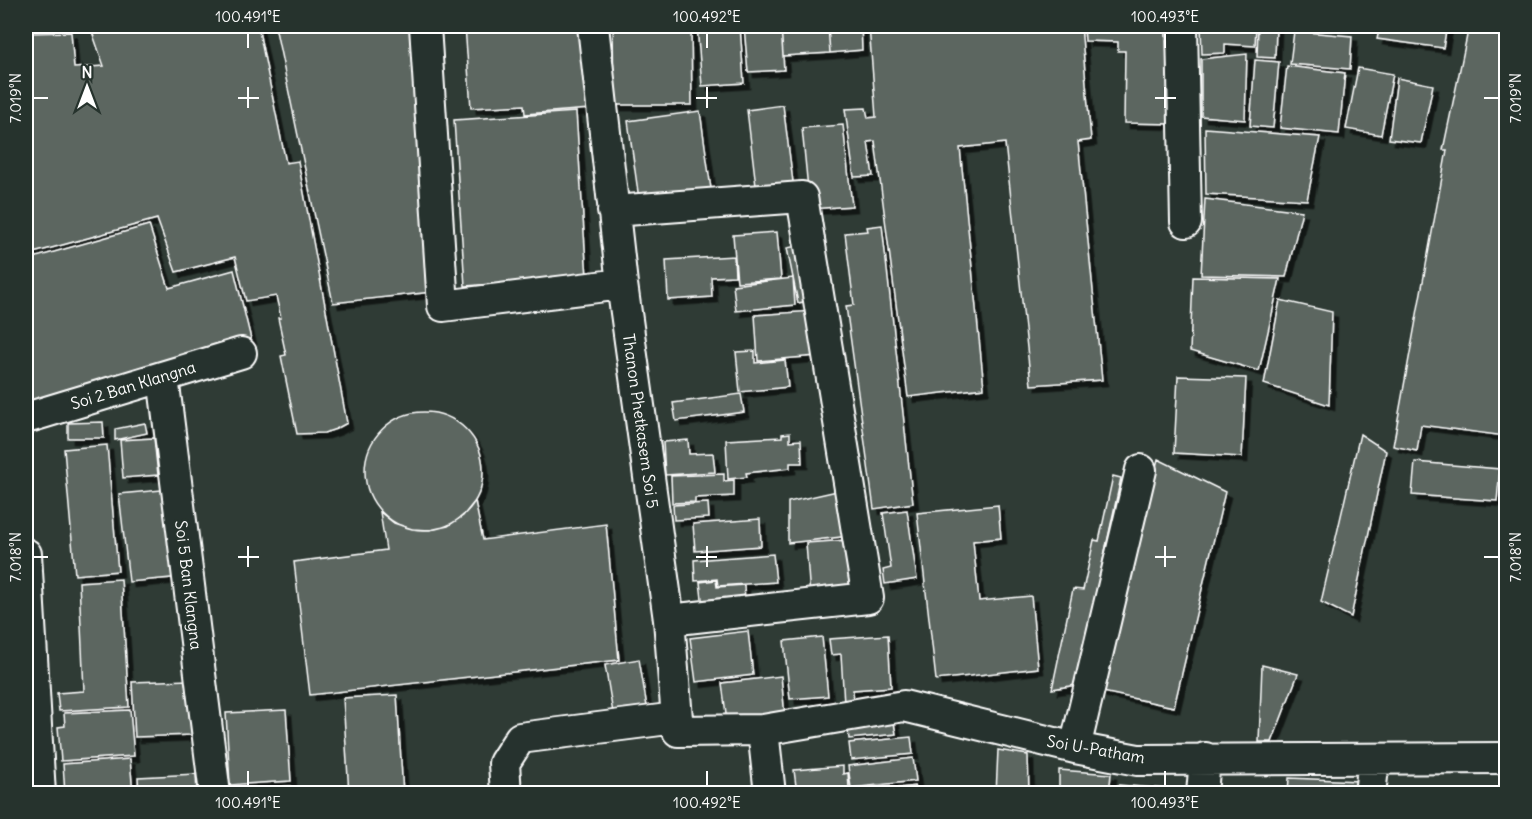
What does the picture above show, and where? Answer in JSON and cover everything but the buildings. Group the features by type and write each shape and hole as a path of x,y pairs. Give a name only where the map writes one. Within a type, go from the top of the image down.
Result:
{"street":[{"path":"424,26 443,306 622,284"},
{"name":"Thanon Phetkasem Soi 5","path":"593,26 622,284 669,620 676,718"},
{"path":"1182,26 1186,222"},
{"path":"613,211 802,197 868,598 669,620"},
{"name":"Soi 2 Ban Klangna","path":"26,418 241,353"},
{"name":"Soi 5 Ban Klangna","path":"163,377 215,794"},
{"path":"1076,748 1141,470"},
{"path":"26,554 40,794"},
{"name":"Soi U-Patham","path":"763,730 904,706 1076,748 1138,760 1506,758"},
{"path":"506,794 504,763 520,738 676,718 678,731 763,730 770,794"},
{"path":"1203,794 1205,758"},
{"path":"1370,794 1374,759"}]}
